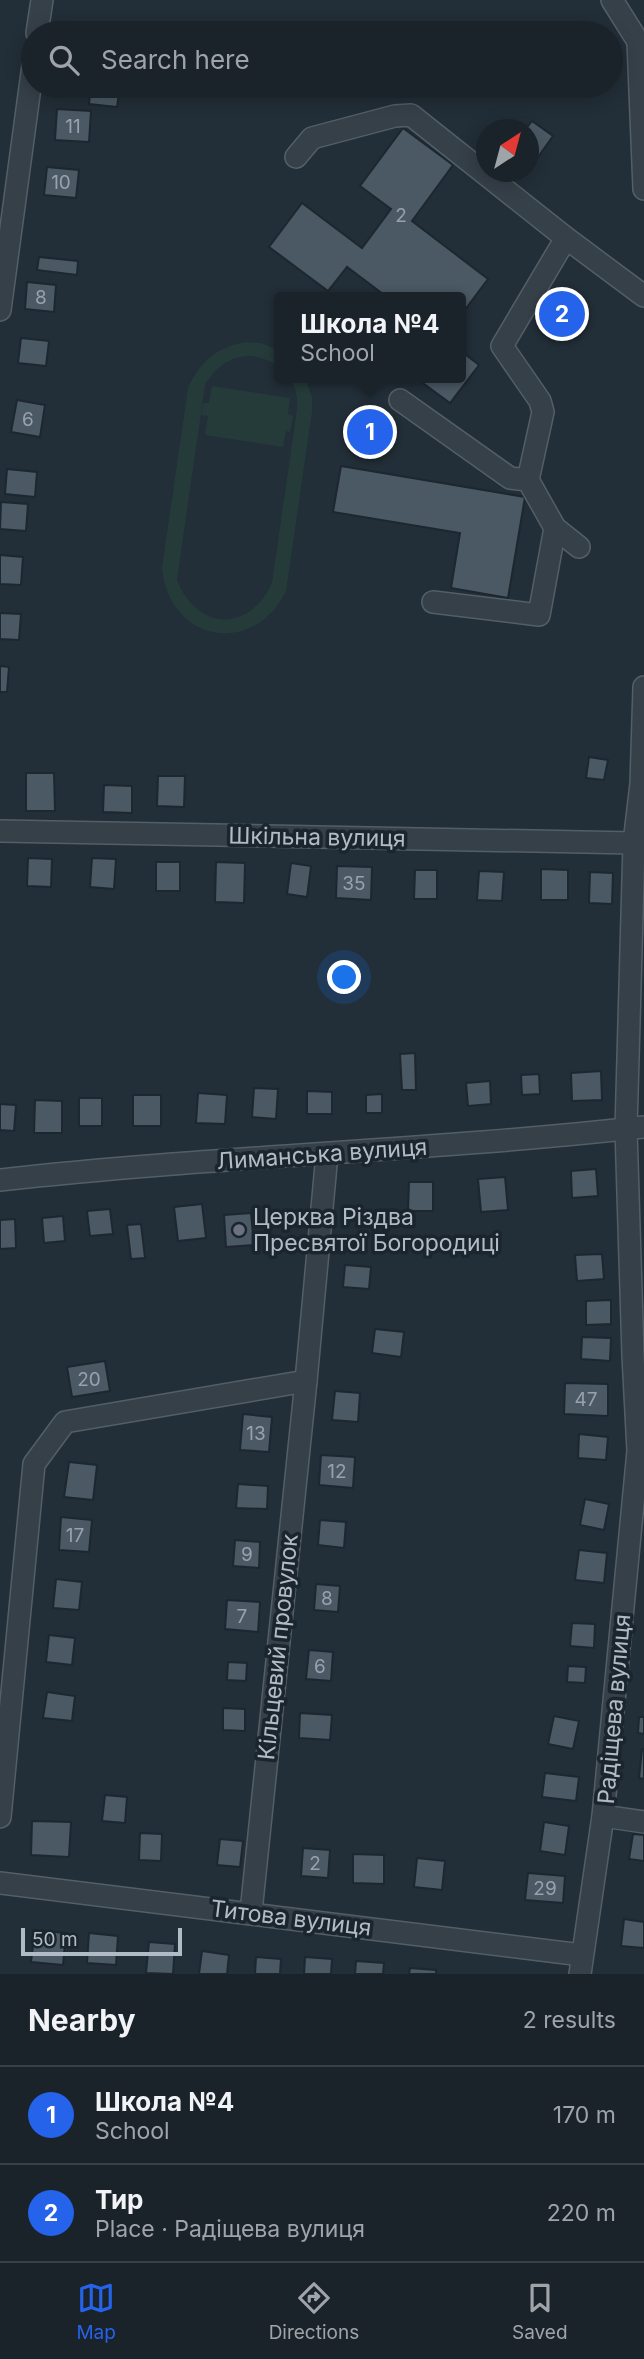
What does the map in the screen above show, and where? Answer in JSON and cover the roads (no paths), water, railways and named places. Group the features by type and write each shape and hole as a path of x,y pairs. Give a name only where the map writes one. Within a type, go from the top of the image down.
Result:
{"street":[{"path":"39,21 42,0"},
{"path":"612,0 641,46 644,189"},
{"path":"0,310 29,98"},
{"path":"296,157 312,138 395,116 411,116 644,296"},
{"path":"566,238 502,346 540,401 543,412 528,480 555,528 579,547"},
{"path":"400,400 510,478 528,480"},
{"path":"433,602 539,615 555,528"},
{"name":"Радіщева вулиця","path":"581,1964 603,1816 638,1451 633,1356 634,843 643,783 644,687"},
{"name":"Шкільна вулиця","path":"0,831 634,843"},
{"name":"Лиманська вулиця","path":"0,1180 635,1128"},
{"name":"Кільцевий провулок","path":"251,1912 327,1154"},
{"path":"0,1816 34,1464 65,1422 306,1381"},
{"path":"603,1816 644,1822"},
{"name":"Титова вулиця","path":"0,1883 251,1912 581,1964"}],"place":[{"name":"Тир","path":"562,314"},
{"name":"Школа №4","path":"370,432"},
{"name":"Церква Різдва Пресвятої Богородиці","path":"239,1230"}]}
